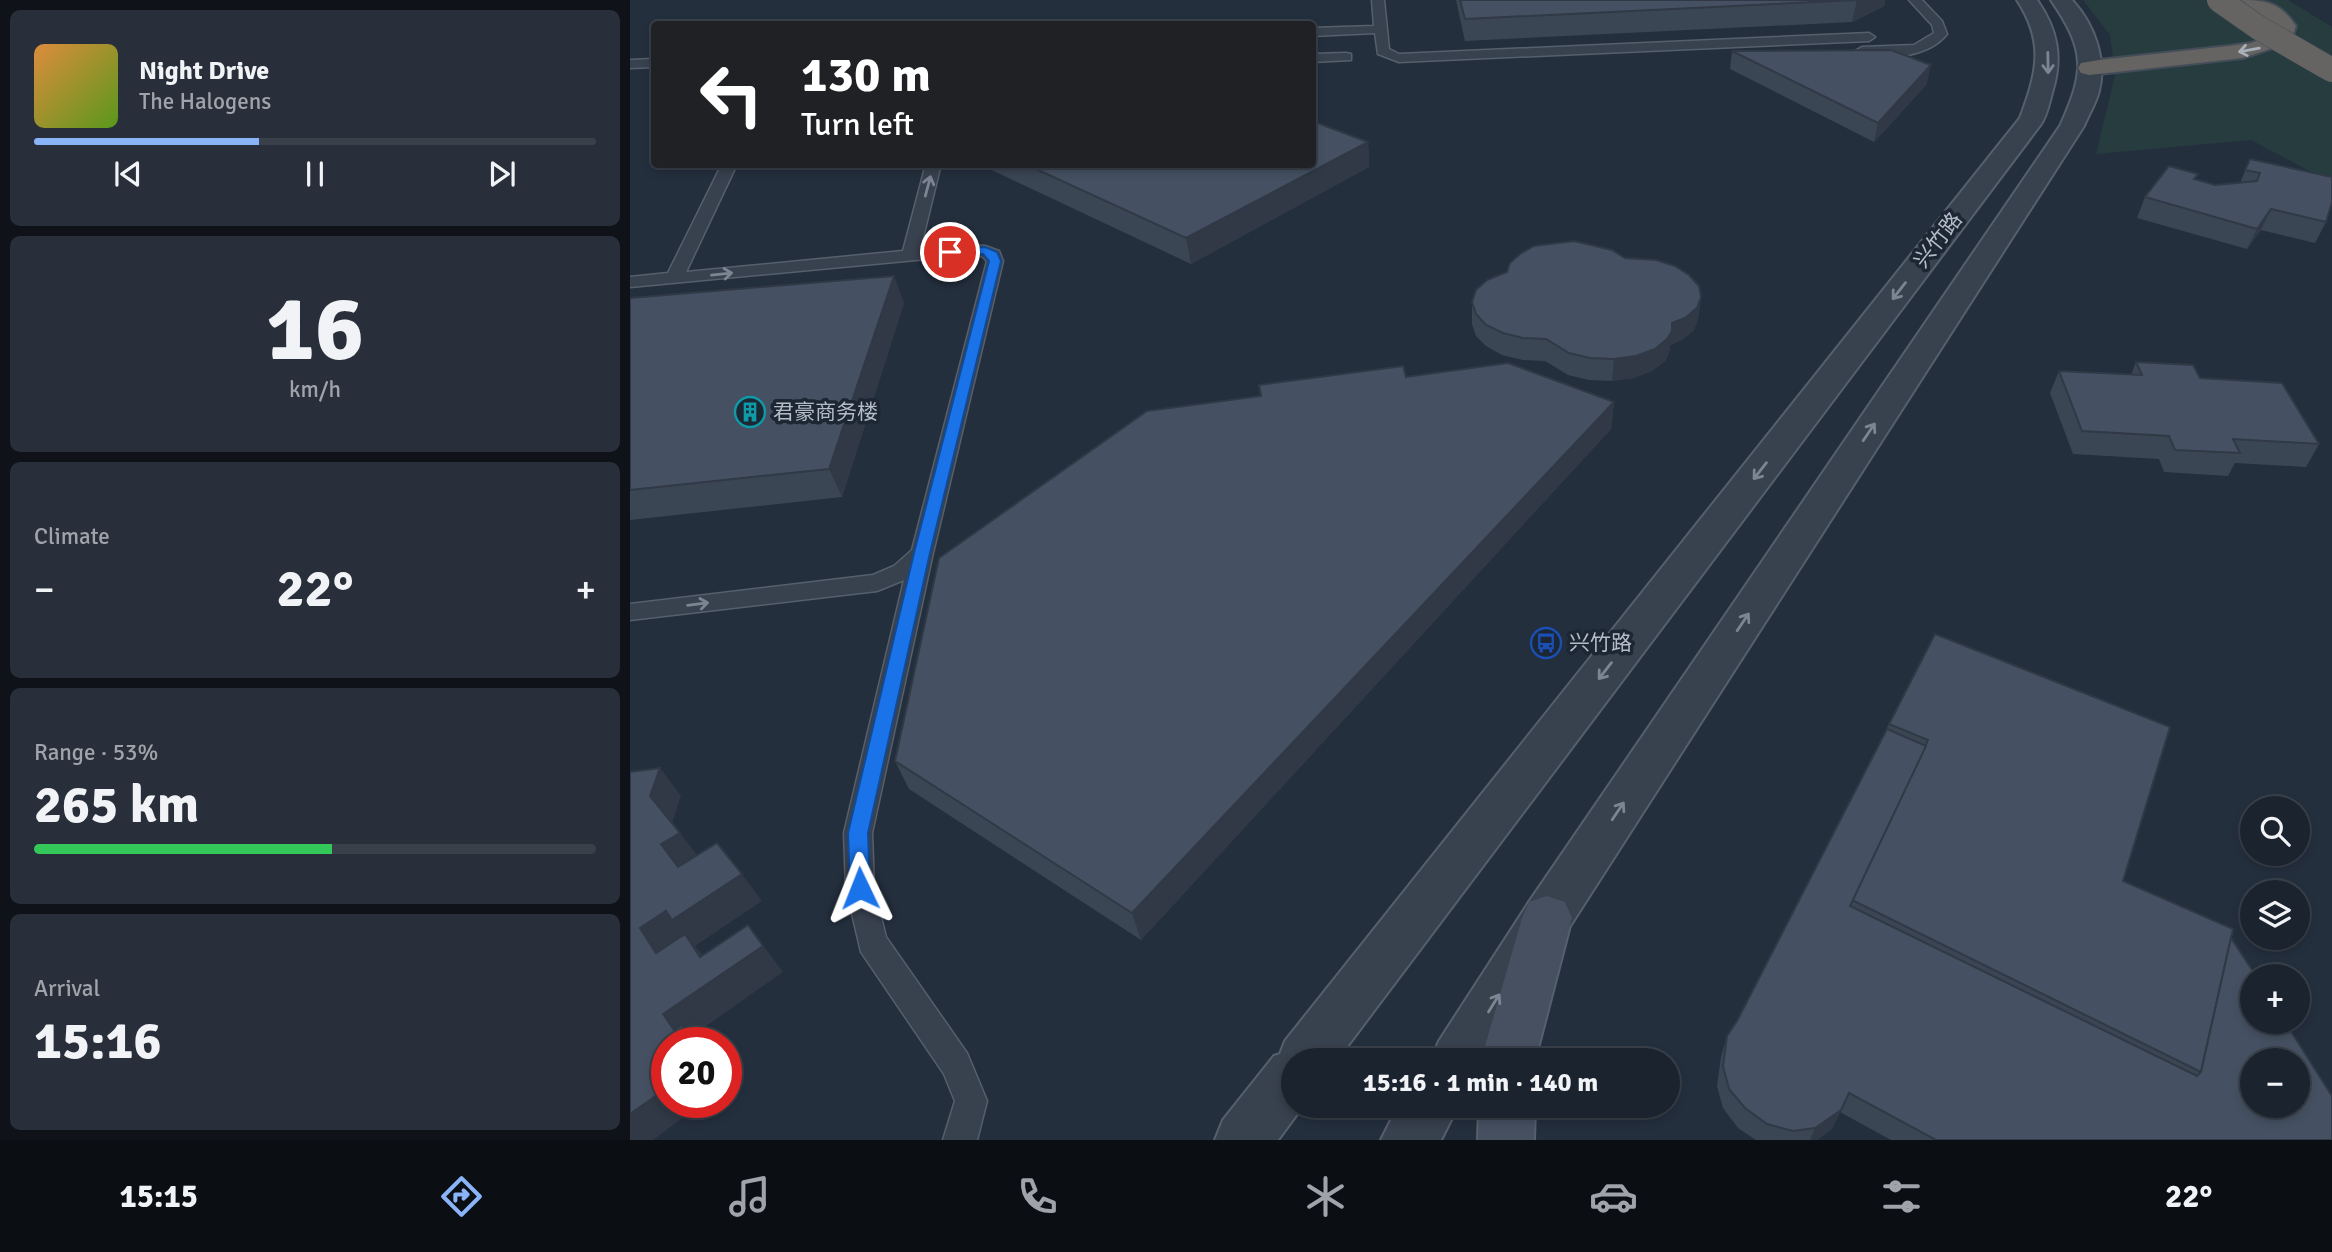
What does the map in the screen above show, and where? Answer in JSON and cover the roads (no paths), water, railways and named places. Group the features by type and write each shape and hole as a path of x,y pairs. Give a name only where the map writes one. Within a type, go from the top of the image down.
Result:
{"highway":[{"path":"2205,0 2332,70"},
{"path":"2220,0 2259,28"},
{"path":"2089,68 2235,53 2266,47 2284,37 2285,26 2277,17 2250,0"}],"main road":[{"path":"1511,1048 1547,918"},
{"path":"1506,1140 1507,1118"}],"street":[{"name":"兴竹路","path":"1313,1048 2032,118 2049,73 2047,39 2027,0"},
{"path":"1466,1048 1547,918 2072,126 2088,89 2089,68 2085,38 2061,0"},
{"path":"1243,1140 1281,1091"},
{"path":"1409,1140 1423,1118"}],"lane":[{"path":"1378,0 1383,51 1399,58 1868,37"},
{"path":"1772,42 1866,51 1914,49 1935,42 1941,34 1938,24 1915,0"},
{"path":"1316,25 1381,25"},
{"path":"1316,32 1381,25"},
{"path":"630,55 651,54"},
{"path":"1316,58 1346,57"},
{"path":"630,64 651,63"},
{"path":"674,278 728,168"},
{"path":"910,255 933,168"},
{"path":"630,282 910,255 977,250 993,254 995,261 922,553 858,833 860,888 872,942 956,1064 971,1101 960,1140"},
{"path":"630,612 877,583 902,572 922,553"}],"place":[{"name":"君豪商务楼","path":"750,412"},
{"name":"兴竹路","path":"1546,643"}]}
